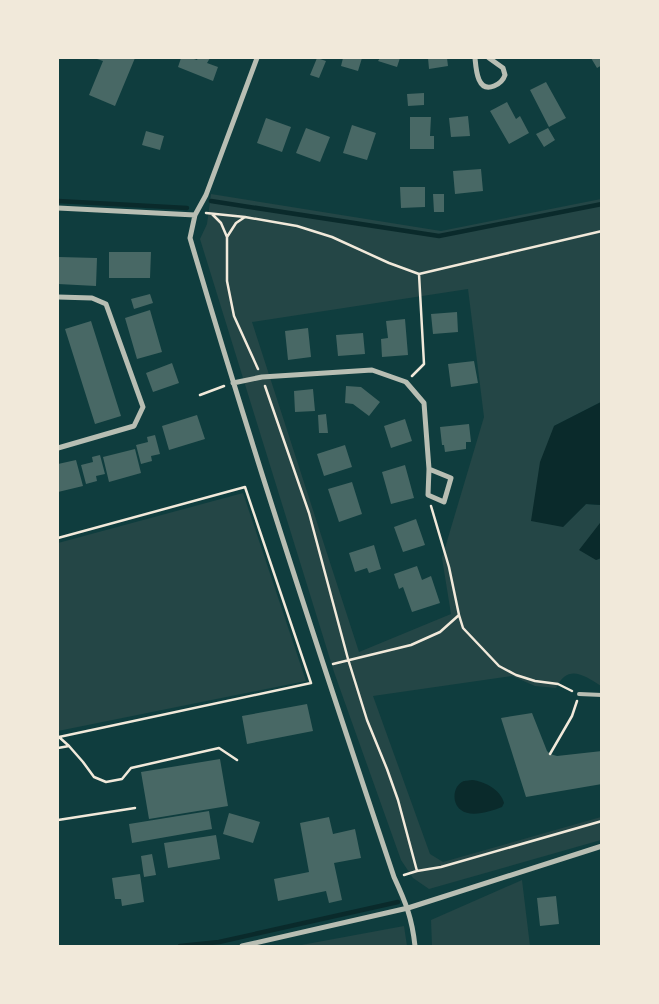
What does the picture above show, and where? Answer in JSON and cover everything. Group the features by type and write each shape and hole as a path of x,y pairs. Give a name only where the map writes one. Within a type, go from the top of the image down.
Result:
{"street":[{"path":"257,58 206,195 195,215 190,238 233,383 324,666 394,877 413,923 415,946"},
{"path":"475,58 480,82 487,87 491,87 503,80 505,76 503,68 489,58"},
{"path":"58,208 195,215"},
{"path":"58,297 92,298 106,304 143,407 134,426 58,448"},
{"path":"233,383 262,377 372,370 406,382 424,403 429,469 428,495 444,502 451,478 429,469"},
{"path":"242,946 408,908 602,846"}],"lane":[{"path":"579,694 602,695"}],"path":[{"path":"195,215 211,213 297,226 332,237 389,263 419,274 602,231"},
{"path":"211,213 221,223 227,237 226,281 234,316 262,377 309,512 348,659 367,720 398,800 417,871"},
{"path":"227,237 236,223 245,217"},
{"path":"406,382 424,364 419,274"},
{"path":"200,395 233,383"},
{"path":"58,538 245,487 312,683 58,737"},
{"path":"428,495 449,567 463,628 499,666 516,675 535,681 558,684 579,694 572,716 550,754"},
{"path":"324,666 411,645 440,632 459,616"},
{"path":"58,737 69,746 94,777 106,782 122,779 131,768 219,748 237,760"},
{"path":"58,748 69,746"},
{"path":"58,820 135,808"},
{"path":"394,877 417,871 441,868 602,821"}],"shaded area":[{"path":"211,194 441,231 601,199 601,402 554,426 563,527 586,504 601,505 601,523 596,560 601,558 601,686 577,674 566,676 556,688 535,686 512,676 373,696 430,854 443,862 601,817 601,840 429,889 413,878 401,860 334,672 200,239 207,224","holes":["468,289 484,417 442,558 451,614 359,652 252,322"]},
{"path":"601,402 601,505 586,504 563,527 531,521 540,462 554,426"},
{"path":"243,493 306,681 58,731 58,543"},
{"path":"600,523 601,558 596,560 579,550"},
{"path":"472,780 487,784 496,790 504,803 502,807 476,814 461,810 455,799 457,786 464,781"},
{"path":"522,880 530,946 432,946 431,920"},
{"path":"404,926 407,946 296,946"}],"building":[{"path":"94,58 135,58 115,106 89,95 103,61"},
{"path":"181,58 197,60 198,58 210,58 207,63 218,67 213,81 178,67"},
{"path":"317,58 326,61 319,78 310,75"},
{"path":"343,58 362,58 358,71 341,66"},
{"path":"380,58 400,58 397,67 378,61"},
{"path":"428,58 447,58 448,66 429,69"},
{"path":"591,58 602,58 602,65 597,68"},
{"path":"546,82 566,118 549,127 530,90"},
{"path":"424,93 424,105 408,106 407,94"},
{"path":"507,102 516,119 520,116 529,133 509,144 490,111"},
{"path":"468,116 470,136 451,137 449,118"},
{"path":"410,117 431,117 430,136 434,136 434,149 410,149"},
{"path":"266,118 291,127 282,152 257,143"},
{"path":"352,125 376,133 367,160 343,153"},
{"path":"306,128 330,137 320,162 296,153"},
{"path":"548,128 555,140 544,147 536,134"},
{"path":"146,131 164,136 160,150 142,145"},
{"path":"481,169 483,191 455,194 453,171"},
{"path":"400,187 425,187 425,207 401,208"},
{"path":"433,194 444,194 444,212 434,212"},
{"path":"109,252 151,252 150,278 109,278"},
{"path":"59,257 97,258 96,286 58,284"},
{"path":"150,294 153,303 134,309 131,299"},
{"path":"150,310 162,352 137,359 125,318"},
{"path":"457,312 458,332 433,334 431,314"},
{"path":"405,319 408,355 382,357 381,339 388,338 386,321"},
{"path":"91,321 121,416 95,424 65,329"},
{"path":"308,328 311,357 288,360 285,331"},
{"path":"363,333 365,354 338,356 336,335"},
{"path":"474,361 478,383 451,387 448,364"},
{"path":"172,363 179,383 153,392 146,373"},
{"path":"346,386 361,387 380,402 369,416 353,404 345,403"},
{"path":"313,389 315,411 295,412 294,391"},
{"path":"326,414 328,433 319,433 318,415"},
{"path":"197,415 205,439 169,450 162,426"},
{"path":"405,419 412,441 391,448 384,426"},
{"path":"469,424 471,442 466,442 466,449 445,452 444,445 442,445 440,427"},
{"path":"155,435 160,454 151,456 152,461 141,464 136,445 148,442 147,437"},
{"path":"345,445 352,467 324,476 317,454"},
{"path":"135,449 141,473 109,482 103,457"},
{"path":"100,455 105,474 96,476 97,481 86,484 81,465 93,462 92,457"},
{"path":"76,460 83,486 58,492 58,464"},
{"path":"405,465 414,498 391,504 382,472"},
{"path":"352,482 362,514 339,522 328,489"},
{"path":"416,519 425,545 403,552 394,527"},
{"path":"374,545 381,569 369,573 367,568 355,572 349,553"},
{"path":"417,566 422,580 431,576 440,603 412,612 403,587 399,589 394,574"},
{"path":"307,704 313,731 247,744 242,716"},
{"path":"532,713 547,751 550,754 557,756 602,751 602,784 526,797 501,718"},
{"path":"220,759 228,806 149,819 141,772"},
{"path":"209,811 212,829 132,843 129,824"},
{"path":"229,813 260,822 253,843 223,834"},
{"path":"329,817 333,834 355,829 361,858 334,863 342,900 329,903 326,891 278,901 274,879 309,872 300,823"},
{"path":"216,835 220,859 168,868 164,843"},
{"path":"152,854 156,875 144,877 141,856"},
{"path":"140,874 144,902 122,906 121,899 115,899 112,878"},
{"path":"556,896 559,924 540,926 537,898"}],"waterway":[{"path":"58,201 187,208"},
{"path":"211,201 439,236 602,204"},
{"path":"180,946 219,942 398,902"}]}
